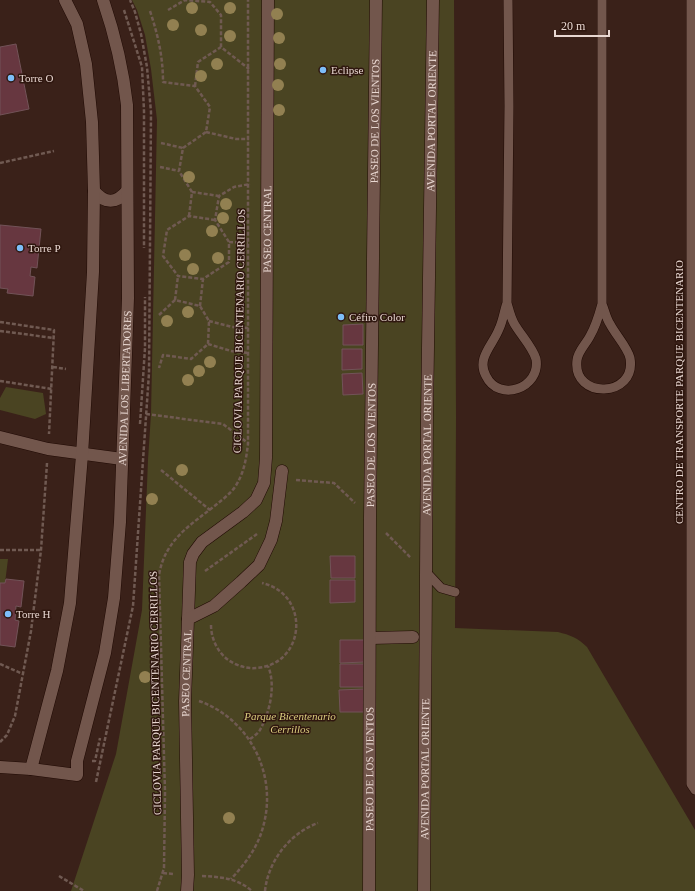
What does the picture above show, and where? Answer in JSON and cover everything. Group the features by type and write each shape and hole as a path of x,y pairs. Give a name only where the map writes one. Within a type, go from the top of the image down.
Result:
{"street":[{"path":"0,766 31,769 56,672 70,603 82,454 93,272 94,191 92,122 86,64 76,24 65,0"},
{"name":"AVENIDA LOS LIBERTADORES","path":"31,769 77,775 77,761 105,653 114,598 120,522 128,298 127,105 124,76 113,29 103,0"},
{"name":"PASEO CENTRAL","path":"187,891 185,701 190,562 197,546 249,507 260,494 264,484 266,458 267,353 268,0"},
{"name":"PASEO DE LOS VIENTOS","path":"369,891 370,518 376,0"},
{"name":"AVENIDA PORTAL ORIENTE","path":"424,891 427,401 433,0"},
{"path":"94,191 99,198 113,201 121,198 127,191"},
{"path":"0,437 48,449 122,459"},
{"name":"PASEO CENTRAL","path":"188,619 214,606 259,565 270,540 276,521 282,471"},
{"path":"370,638 413,636"}],"lane":[{"path":"506,303 514,324 533,351 536,359 534,376 522,388 514,391 498,389 491,384 483,369 485,353 499,329 506,303 509,106 508,0"},
{"path":"602,0 602,304 594,328 577,360 580,376 592,388 600,390 609,389 620,384 628,374 630,366 630,358 627,350 609,323 602,304"},
{"name":"CENTRO DE TRANSPORTE PARQUE BICENTENARIO","path":"691,0 693,74 693,787"},
{"path":"426,572 441,588 455,592"}],"path":[{"path":"168,10 185,0 210,1 221,15 220,47"},
{"name":"CICLOVIA PARQUE BICENTENARIO CERRILLOS","path":"157,891 163,873 165,792 159,575 162,560 172,542 178,535 210,510 233,489 245,467 248,444 248,0"},
{"path":"150,11 161,48 163,82 195,86"},
{"path":"220,47 248,69 268,70"},
{"path":"189,216 192,192 179,171 183,148 206,132 210,107 195,86 198,62 220,47"},
{"path":"206,132 236,139 267,139"},
{"path":"161,143 183,148"},
{"path":"0,163 54,151"},
{"path":"160,167 179,171"},
{"path":"192,192 219,196 234,187 248,184 267,185"},
{"path":"178,276 203,279 229,262 229,242 215,220 219,196"},
{"path":"159,315 175,300 178,276 163,256 167,230 189,216 215,220"},
{"path":"229,242 267,243"},
{"path":"159,368 163,355 191,359 208,344 209,321 200,306 203,279"},
{"path":"175,300 200,306"},
{"path":"209,321 248,328 267,328"},
{"path":"0,322 54,330 52,389 41,550 31,632 15,716 7,736 0,742"},
{"path":"0,331 54,338"},
{"path":"208,344 231,351 267,353"},
{"path":"53,367 66,369"},
{"path":"0,381 52,389"},
{"path":"161,470 210,510"},
{"path":"190,582 276,521"},
{"path":"0,550 41,550"},
{"path":"214,606 211,620 212,636 217,647 224,656 237,665 253,668 268,666 281,658 291,647 295,637 297,628 293,608 288,599 273,587 263,583 241,582"},
{"path":"0,664 23,674"},
{"path":"250,739 261,730 269,705 272,683 271,673 268,666"},
{"path":"185,701 200,701 218,709 236,723 250,739 256,749 263,770 266,788 264,827 259,840 247,860 231,879"},
{"path":"265,891 269,871 283,849 303,830 318,823"},
{"path":"163,873 231,879 240,882 252,891"},
{"path":"59,876 84,891"},
{"path":"75,891 76,886"}],"green space":[{"name":"Parque Bicentenario Cerrillos","path":"132,0 454,0 456,417 455,628 558,632 574,637 587,647 695,830 695,891 71,891 116,754 142,610 151,414 157,120 145,35 137,10"},
{"path":"6,387 43,393 46,414 35,419 0,410 0,398"},
{"path":"0,559 8,559 5,583 0,583"}],"building":[{"name":"Torre O","path":"16,44 29,109 0,115 0,47"},
{"name":"Torre P","path":"0,225 41,229 37,268 31,267 30,276 35,277 33,296 7,293 8,289 0,288"},
{"path":"363,324 363,345 343,345 343,325"},
{"path":"342,349 362,349 362,369 342,370"},
{"path":"362,373 363,394 343,395 342,374"},
{"path":"330,556 355,556 355,578 331,578"},
{"name":"Torre H","path":"6,579 24,581 21,607 16,606 15,620 19,621 15,647 0,645 0,583 5,583"},
{"path":"330,580 355,580 355,602 330,603"},
{"path":"340,640 365,640 365,662 340,663"},
{"path":"340,664 365,664 365,687 340,687"},
{"path":"364,689 364,712 340,712 339,690"}],"place":[{"name":"Eclipse","path":"323,70"},
{"name":"Torre O","path":"11,78"},
{"name":"Torre P","path":"20,248"},
{"name":"Céfiro Color","path":"341,317"},
{"name":"Torre H","path":"8,614"}]}
